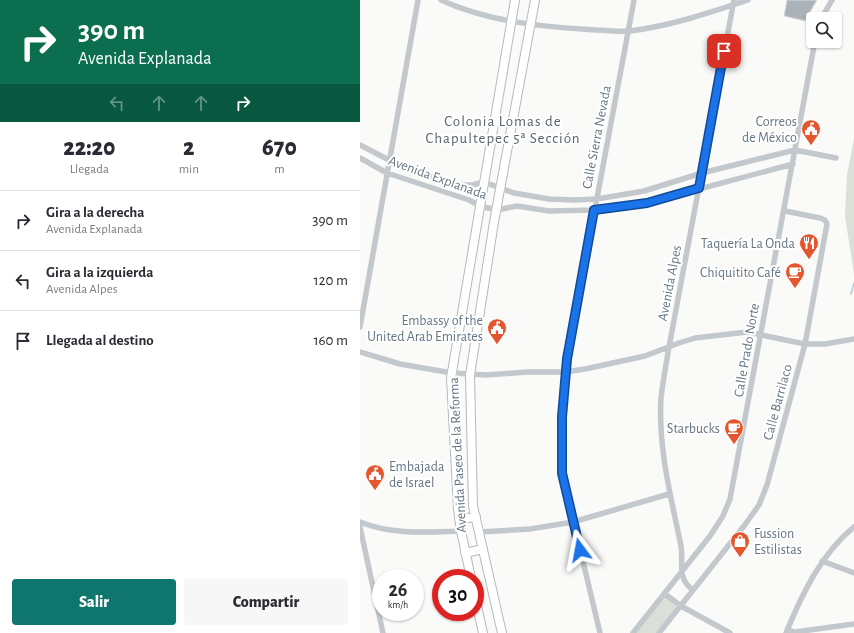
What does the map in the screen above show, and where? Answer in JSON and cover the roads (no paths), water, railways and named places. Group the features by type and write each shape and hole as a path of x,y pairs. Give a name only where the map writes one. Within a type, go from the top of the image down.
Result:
{"main road":[{"name":"Avenida Paseo de la Reforma","path":"469,569 459,519 452,373 515,0"},
{"name":"Avenida Paseo de la Reforma","path":"502,633 473,506 470,374 500,188 535,0"},
{"path":"459,519 476,517"},
{"path":"465,552 483,549"},
{"path":"480,621 483,633"}],"street":[{"path":"360,327 418,0"},
{"path":"441,0 475,12 512,20 582,29 628,31 680,22 733,2 748,0"},
{"name":"Calle Sierra Nevada","path":"600,633 562,473 562,417 566,372 594,210 634,0"},
{"path":"825,12 832,0"},
{"name":"Avenida Alpes","path":"682,571 682,554 669,494 662,441 661,398 669,347 733,2"},
{"name":"Calle Prado Norte","path":"633,633 710,536 723,516 730,500 814,48"},
{"name":"Avenida Explanada","path":"360,145 389,160 454,185 472,185 484,182 514,193 549,199 574,200 597,199 644,191 702,173 795,150"},
{"path":"795,150 836,158"},
{"name":"Avenida Explanada","path":"360,158 387,173 469,200 480,206 497,210 517,206 550,211 594,210 647,203 793,164"},
{"name":"Calle Barrilaco","path":"681,606 759,505 767,485 805,344 827,224 825,220 820,218 784,211"},
{"path":"360,352 400,364 452,373 566,372 646,356 695,338 747,332 805,344 825,344 854,339"},
{"path":"479,532 530,529 573,522 669,494"},
{"path":"360,522 374,528 393,532 461,531"},
{"path":"360,527 383,633"},
{"path":"854,527 822,561 802,595 787,630 795,632 854,624"},
{"path":"822,561 854,573"},
{"path":"682,571 684,582 693,590"},
{"path":"665,594 681,606 730,633"},
{"path":"659,633 681,606"}],"waterway":[{"path":"851,294 854,283"}],"place":[{"name":"Correos de México","path":"811,146"},
{"name":"Taquería La Onda","path":"809,260"},
{"name":"Chiquitito Café","path":"795,289"},
{"name":"Embassy of the United Arab Emirates","path":"497,345"},
{"name":"Starbucks","path":"734,445"},
{"name":"Embajada de Israel","path":"375,491"},
{"name":"Fussion Estilistas","path":"740,558"}],"district":[{"name":"Colonia Lomas de Chapultepec 5ª Sección","path":"503,130"}]}
